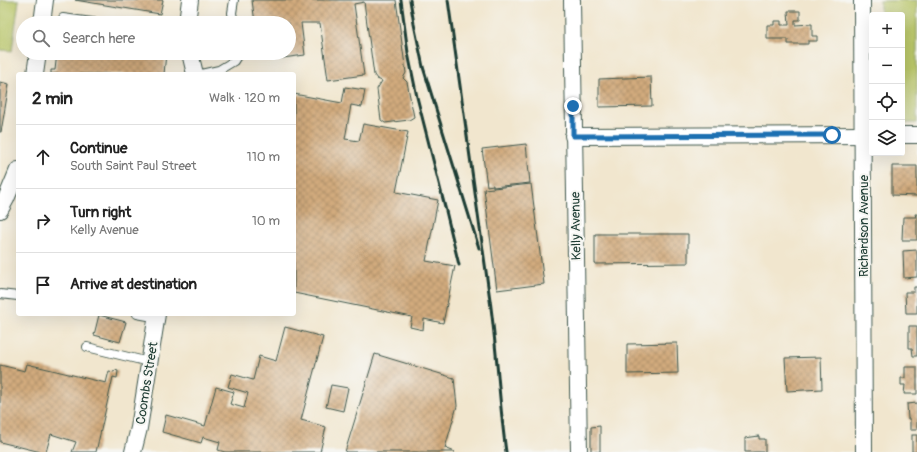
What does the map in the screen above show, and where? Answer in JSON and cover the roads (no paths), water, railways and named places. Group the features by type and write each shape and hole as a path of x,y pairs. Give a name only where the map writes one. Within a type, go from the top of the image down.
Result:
{"street":[{"path":"43,16 45,0"},
{"path":"188,16 190,0"},
{"name":"Kelly Avenue","path":"572,0 579,452"},
{"name":"Richardson Avenue","path":"862,0 867,135 864,452"},
{"path":"35,72 37,60"},
{"path":"192,60 195,72"},
{"path":"573,136 867,135"},
{"path":"905,135 917,135"},
{"path":"0,210 16,175"},
{"name":"Coombs Street","path":"133,452 139,428 156,316"}],"lane":[{"path":"233,16 234,0"},
{"path":"210,72 219,70 235,60"},
{"path":"0,294 16,296"},
{"path":"87,348 149,362"}],"railway":[{"path":"401,0 408,53 417,97 459,265"},
{"path":"410,0 423,67 479,248"},
{"path":"448,0 490,300 506,452"}]}
